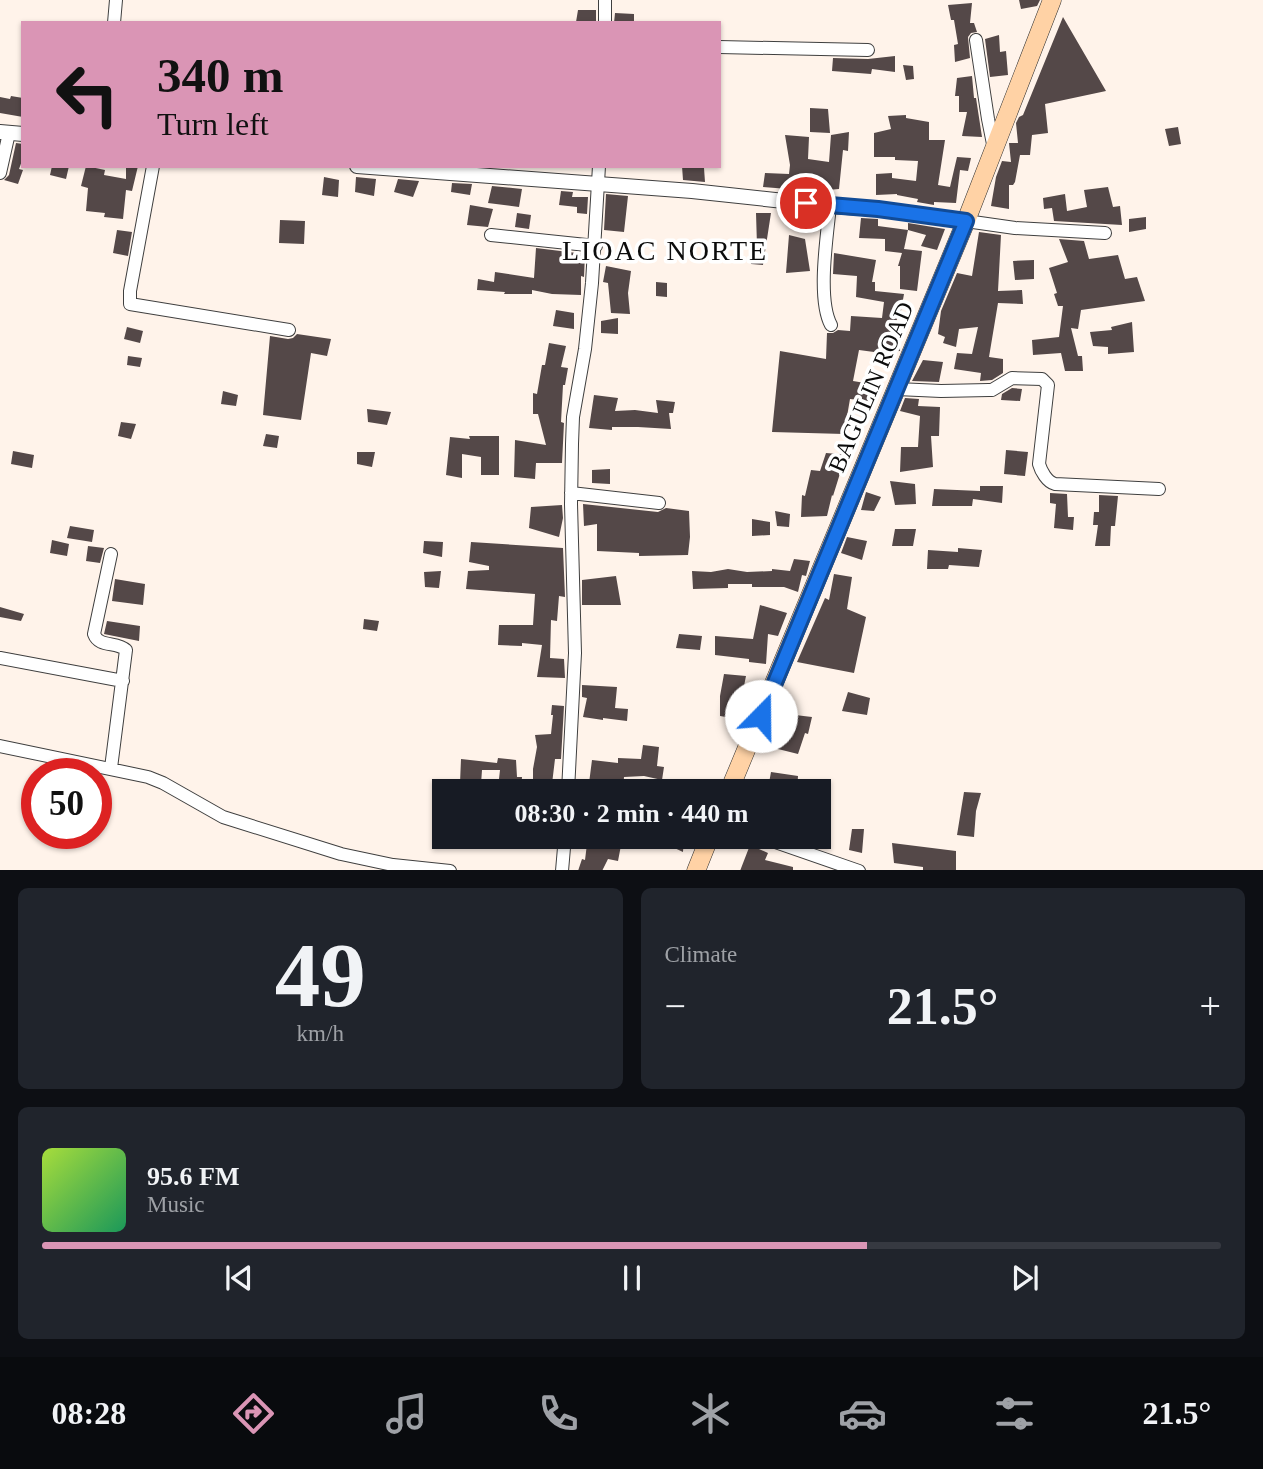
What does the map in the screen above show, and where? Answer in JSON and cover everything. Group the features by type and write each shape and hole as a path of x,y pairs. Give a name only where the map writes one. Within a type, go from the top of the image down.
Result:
{"main road":[{"name":"BAGULIN ROAD","path":"734,779 966,221 1052,0"},
{"path":"696,870 705,849"}],"street":[{"path":"114,21 116,0"},
{"path":"605,0 605,21"},
{"path":"976,40 995,149"},
{"path":"721,47 868,50"},
{"path":"0,173 11,133"},
{"path":"153,168 130,304 289,330"},
{"path":"378,168 691,191 878,209 1015,228 1105,233"},
{"path":"569,779 575,653 571,493 573,417 585,349 596,246 598,168"},
{"path":"830,206 824,307 831,325"},
{"path":"491,235 596,246"},
{"path":"897,388 992,390 1012,377 1042,379 1048,385 1039,464 1049,482 1159,489"},
{"path":"571,493 659,503"},
{"path":"111,554 94,634 96,640 125,648 127,654 112,761"},
{"path":"0,658 123,681"},
{"path":"0,746 56,758"},
{"path":"112,768 163,783 223,817 341,854 393,865 450,870"},
{"path":"562,870 564,849"},
{"path":"797,849 859,870"}],"building":[{"path":"1019,0 1040,0 1037,6 1021,9"},
{"path":"972,3 970,23 974,23 977,32 968,37 970,58 955,62 954,45 958,44 948,5"},
{"path":"578,10 596,10 596,21 576,21"},
{"path":"615,13 634,14 634,21 614,21"},
{"path":"1063,17 1106,91 1045,104 1048,133 1032,135 1030,155 1020,155 1015,182 1009,185 1009,209 991,206 1002,161 1011,162 1009,143 1018,143 1016,123 1023,115"},
{"path":"999,35 1000,52 1006,51 1008,75 990,77 985,39"},
{"path":"895,56 895,72 872,69 871,74 832,71 833,58 868,59"},
{"path":"903,65 913,66 914,79 906,80"},
{"path":"972,76 982,137 962,136 967,112 959,112 959,96 955,96 957,78"},
{"path":"11,96 21,98 21,117 0,113 0,97 10,99"},
{"path":"810,108 828,109 830,133 810,132"},
{"path":"906,115 906,118 929,122 929,140 945,140 938,185 950,187 957,157 971,158 968,171 960,170 956,203 934,202 934,205 897,194 876,195 876,174 892,173 892,178 916,181 918,161 874,157 874,133 891,129 888,116"},
{"path":"1178,127 1181,144 1169,146 1165,129"},
{"path":"849,132 848,151 843,150 839,189 816,191 816,188 788,192 788,189 763,187 765,173 789,174 785,135 809,137 808,159 829,162 831,135"},
{"path":"16,143 21,144 19,169 23,170 18,184 4,180 9,175"},
{"path":"52,168 69,168 66,179 50,175"},
{"path":"86,168 105,170 104,175 126,179 126,168 138,168 132,191 126,190 123,219 86,211 88,188 81,186"},
{"path":"682,168 704,168 705,182 683,180"},
{"path":"324,177 339,180 338,197 322,195"},
{"path":"356,177 376,179 374,196 355,192"},
{"path":"398,179 419,181 413,197 394,192"},
{"path":"452,183 472,184 470,195 451,192"},
{"path":"492,186 522,189 519,207 488,203"},
{"path":"1108,187 1113,207 1120,206 1122,225 1054,221 1052,208 1044,209 1043,198 1065,194 1067,211 1087,207 1084,190"},
{"path":"561,191 573,192 572,197 588,197 587,214 577,213 577,207 559,205"},
{"path":"606,194 628,196 624,232 604,230"},
{"path":"470,205 493,209 488,227 467,225"},
{"path":"517,213 531,215 529,229 515,227"},
{"path":"756,213 771,213 763,265 751,264 750,245 757,246"},
{"path":"1146,217 1146,229 1129,232 1129,219"},
{"path":"861,218 878,219 878,226 908,230 904,249 922,251 917,291 900,289 898,266 902,253 885,251 885,239 859,238"},
{"path":"280,220 305,221 304,244 279,243"},
{"path":"908,223 945,229 937,250 921,246 926,235 908,230"},
{"path":"117,230 132,232 128,256 113,253"},
{"path":"979,232 1001,235 998,291 1022,290 1023,304 998,303 989,357 1003,359 1003,373 992,380 980,381 981,373 954,369 957,353 972,354 978,327 959,329 956,347 943,343 945,337 938,334 941,311 957,273 972,276"},
{"path":"789,235 805,239 810,271 786,273"},
{"path":"1059,239 1084,241 1089,259 1118,255 1125,279 1137,277 1145,301 1081,310 1078,329 1071,328 1078,356 1082,356 1083,371 1065,371 1061,353 1033,355 1032,340 1059,337 1063,306 1058,306 1049,268 1068,262"},
{"path":"536,248 585,254 581,295 532,290 532,294 504,294 505,292 477,290 478,279 494,282 495,272 534,278"},
{"path":"834,253 876,260 872,282 875,282 875,291 904,294 901,311 896,311 900,351 859,350 853,381 877,385 876,402 850,399 844,434 772,432 780,351 826,359 827,333 850,331 851,316 882,318 884,302 856,297 857,276 833,274"},
{"path":"1034,260 1034,279 1015,280 1013,261"},
{"path":"606,266 631,271 628,293 630,314 611,313 608,283 603,282"},
{"path":"656,282 667,283 667,297 656,296"},
{"path":"556,310 574,313 574,329 553,326"},
{"path":"618,318 618,334 601,333 601,321"},
{"path":"1132,322 1134,352 1108,354 1108,347 1093,346 1090,332 1112,330 1111,327"},
{"path":"127,327 143,331 140,343 124,339"},
{"path":"297,334 331,339 327,356 311,353 301,420 263,415 270,336 288,339"},
{"path":"549,343 566,346 561,367 568,368 563,385 562,463 536,463 535,479 514,477 515,440 546,445 538,414 533,414 533,393 537,394"},
{"path":"128,356 142,358 140,367 127,365"},
{"path":"923,360 943,362 939,382 912,381"},
{"path":"1012,388 1022,389 1020,401 1001,400 1002,394"},
{"path":"223,391 238,395 236,406 221,404"},
{"path":"594,395 618,398 615,411 658,413 656,400 675,402 673,413 669,413 671,429 589,428"},
{"path":"905,398 919,399 918,406 940,407 939,436 931,436 933,467 900,472 901,447 918,447 920,416 900,411"},
{"path":"367,409 391,412 387,425 368,422"},
{"path":"121,422 136,424 131,439 118,436"},
{"path":"266,434 279,436 277,448 263,446"},
{"path":"469,436 499,436 499,475 481,475 481,457 462,454 462,478 446,475 450,437 470,439"},
{"path":"1006,450 1028,452 1025,476 1004,474"},
{"path":"13,451 34,455 32,468 11,464"},
{"path":"357,452 375,452 372,467 357,464"},
{"path":"826,453 850,455 845,468 842,467 827,516 801,517 802,495 805,496 811,470 820,471"},
{"path":"610,469 610,484 592,483 592,470"},
{"path":"890,481 915,484 916,504 895,505"},
{"path":"980,486 1003,486 1002,503 973,499 972,506 932,506 934,489 980,491"},
{"path":"866,492 881,497 874,511 861,510"},
{"path":"1050,493 1067,494 1068,517 1074,517 1073,530 1054,528 1056,504 1050,503"},
{"path":"1099,495 1118,496 1115,526 1111,526 1110,546 1095,546 1098,525 1093,525 1094,512 1099,512"},
{"path":"583,504 658,512 666,508 689,511 688,555 639,556 639,553 597,551 597,524 584,526"},
{"path":"562,505 563,518 559,537 529,528 531,507"},
{"path":"775,511 790,514 789,527 777,526"},
{"path":"752,519 770,522 770,535 752,536"},
{"path":"70,526 94,530 92,542 67,538"},
{"path":"895,529 916,529 913,546 892,546"},
{"path":"847,537 867,541 862,560 841,553"},
{"path":"52,540 69,544 67,556 50,553"},
{"path":"424,541 443,542 442,557 423,553"},
{"path":"471,542 563,548 565,597 559,596 557,621 551,620 550,658 564,659 565,678 537,677 542,645 498,645 499,625 533,625 535,594 466,589 468,571 489,570 489,566 469,562"},
{"path":"88,546 104,548 100,563 86,561"},
{"path":"958,548 982,550 979,567 949,565 948,569 927,569 928,550 958,552"},
{"path":"794,559 810,561 806,576 802,575 798,592 784,587 752,587 752,584 693,589 692,571 790,571"},
{"path":"441,571 439,588 425,587 424,572"},
{"path":"834,574 852,577 847,609 866,617 854,673 797,662 825,598 829,600"},
{"path":"616,576 621,605 582,605 582,580"},
{"path":"115,579 145,584 143,605 112,601"},
{"path":"760,605 787,613 778,636 768,634 766,664 715,655 715,636 753,639"},
{"path":"0,607 24,614 21,621 0,617"},
{"path":"364,619 379,621 377,631 363,629"},
{"path":"107,621 140,626 139,641 104,634"},
{"path":"679,634 702,636 700,650 676,648"},
{"path":"724,674 746,676 742,696 745,697 738,719 720,716"},
{"path":"582,685 617,687 615,708 628,709 627,721 583,717 587,698 582,697"},
{"path":"848,692 870,698 867,715 842,711"},
{"path":"552,705 564,706 561,759 555,759 553,779 533,779 537,747 535,735 551,734"},
{"path":"778,713 812,717 808,734 805,733 798,754 774,748 781,729 774,728"},
{"path":"643,745 659,747 657,766 664,767 662,779 644,776 590,779 592,760 618,763 618,758 641,759"},
{"path":"498,758 516,760 517,777 522,779 499,779 500,770 482,770 481,779 460,779 461,759 497,763"},
{"path":"771,772 798,776 798,779 770,779"},
{"path":"964,792 981,793 976,811 974,837 957,835"},
{"path":"852,829 864,829 862,853 849,850"},
{"path":"892,843 956,851 956,870 923,870 923,867 894,863"},
{"path":"586,849 620,849 618,861 608,859 602,870 578,870 582,859 585,860"},
{"path":"748,849 759,849 768,853 765,860 793,867 793,870 740,870"}],"district":[{"name":"LIOAC NORTE","path":"665,250"}],"route":[{"path":"761,716 966,221 806,203"}]}
